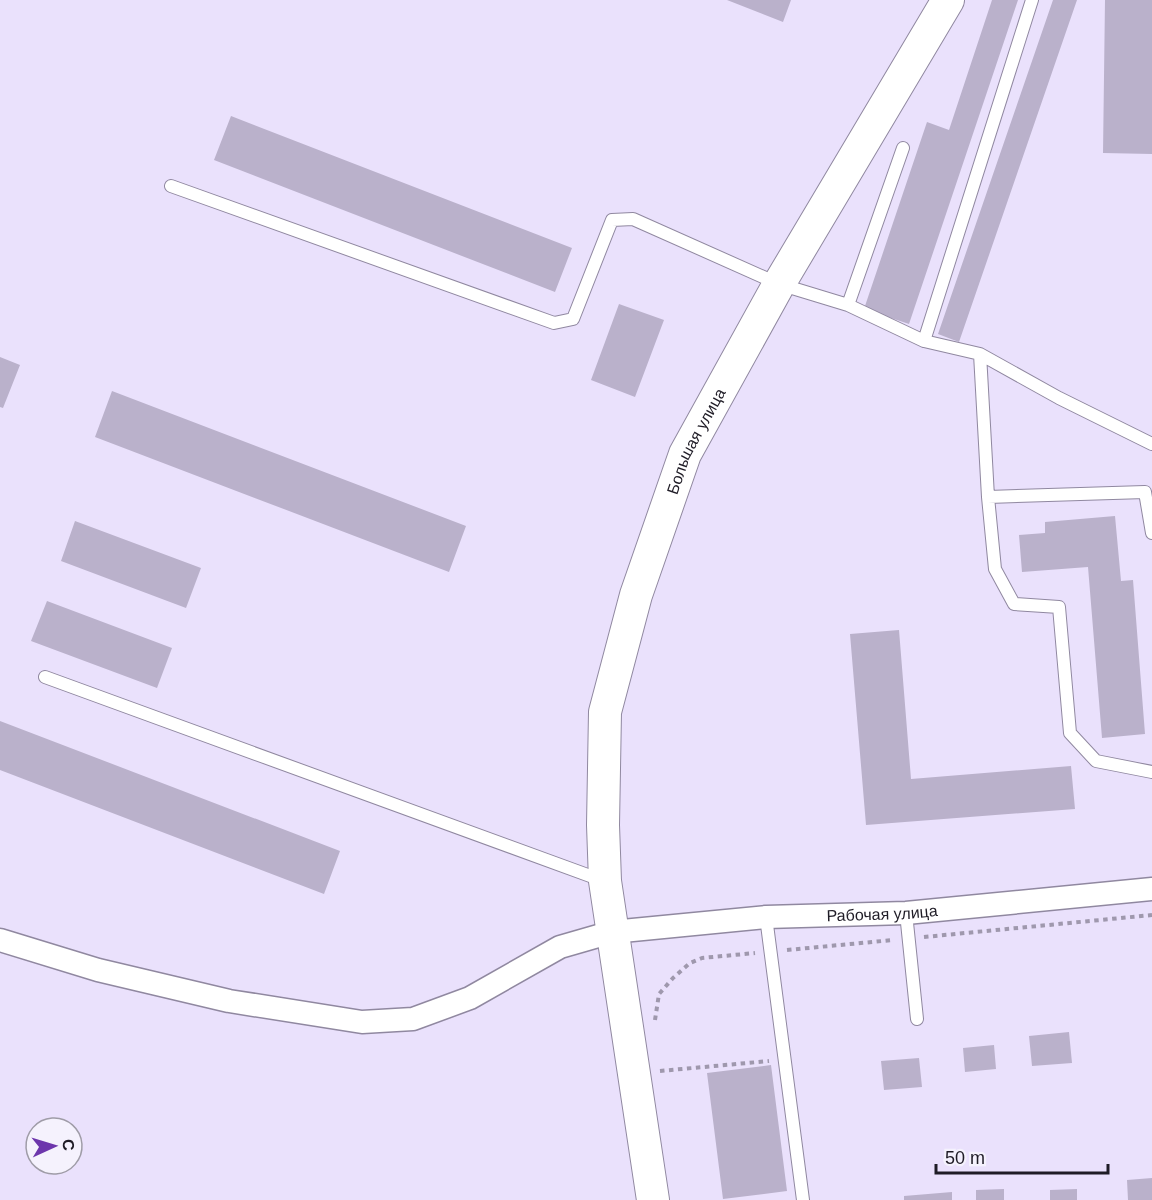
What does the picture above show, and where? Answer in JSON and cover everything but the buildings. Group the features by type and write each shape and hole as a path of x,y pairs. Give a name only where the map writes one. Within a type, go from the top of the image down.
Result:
{"street":[{"name":"Большая улица","path":"653,1200 605,881 603,825 605,712 636,596 685,454 779,284 948,0"},
{"name":"Рабочая улица","path":"0,940 98,970 229,1001 362,1022 413,1019 470,998 560,947 612,932 766,917 906,913 1152,889"}],"lane":[{"path":"924,341 1032,0"},
{"path":"848,305 903,148"},
{"path":"171,186 554,324 573,319 612,220 633,219 779,284 848,305 924,341 980,354 1059,398 1152,444"},
{"path":"980,354 988,497 995,569 1014,604 1059,607 1070,733 1096,761 1152,772"},
{"path":"988,497 1145,492 1152,533"},
{"path":"45,677 605,881"},
{"path":"906,913 917,1020"},
{"path":"766,917 803,1200"}],"path":[{"path":"656,1028 655,1017 659,994 690,963 702,958 1152,915"},
{"path":"658,1061 660,1071 785,1059"}]}
